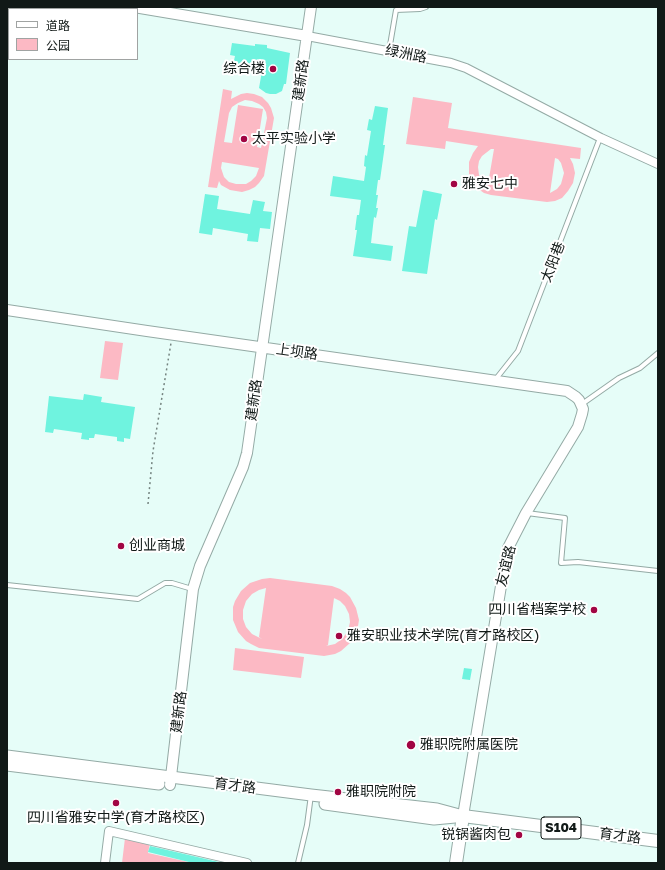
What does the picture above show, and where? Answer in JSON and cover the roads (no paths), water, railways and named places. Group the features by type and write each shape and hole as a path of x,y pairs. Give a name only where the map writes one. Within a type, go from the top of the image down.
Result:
{"main road":[{"name":"育才路","path":"7,756 171,781"},
{"name":"育才路","path":"7,765 171,781 311,798 434,819 463,816 658,841"},
{"path":"456,863 463,816"}],"street":[{"name":"绿洲路","path":"134,7 307,36 451,63 466,68 601,138 658,164"},
{"name":"建新路","path":"171,781 193,589 200,566 243,467 247,453 312,7"},
{"name":"上坝路","path":"7,310 567,391 576,397 582,404"},
{"name":"友谊路","path":"463,816 508,548 526,513 578,427 583,409 582,404"},
{"path":"105,863 109,831 247,863"}],"lane":[{"path":"389,51 396,10 420,9 426,7"},
{"name":"太阳巷","path":"495,381 518,351 601,138"},
{"path":"582,404 619,378 640,368 658,353"},
{"path":"526,513 565,518 561,563 578,562 658,571"},
{"path":"7,585 138,599 165,583 172,583 193,589"},
{"path":"298,863 307,825 311,798"}],"place":[{"name":"综合楼","path":"273,69"},
{"name":"太平实验小学","path":"244,139"},
{"name":"雅安七中","path":"454,184"},
{"name":"创业商城","path":"121,546"},
{"name":"四川省档案学校","path":"594,610"},
{"name":"雅安职业技术学院(育才路校区)","path":"339,636"},
{"name":"雅职院附属医院","path":"411,745"},
{"name":"雅职院附院","path":"338,792"},
{"name":"四川省雅安中学(育才路校区)","path":"116,803"},
{"name":"锐锅酱肉包","path":"519,835"}]}
